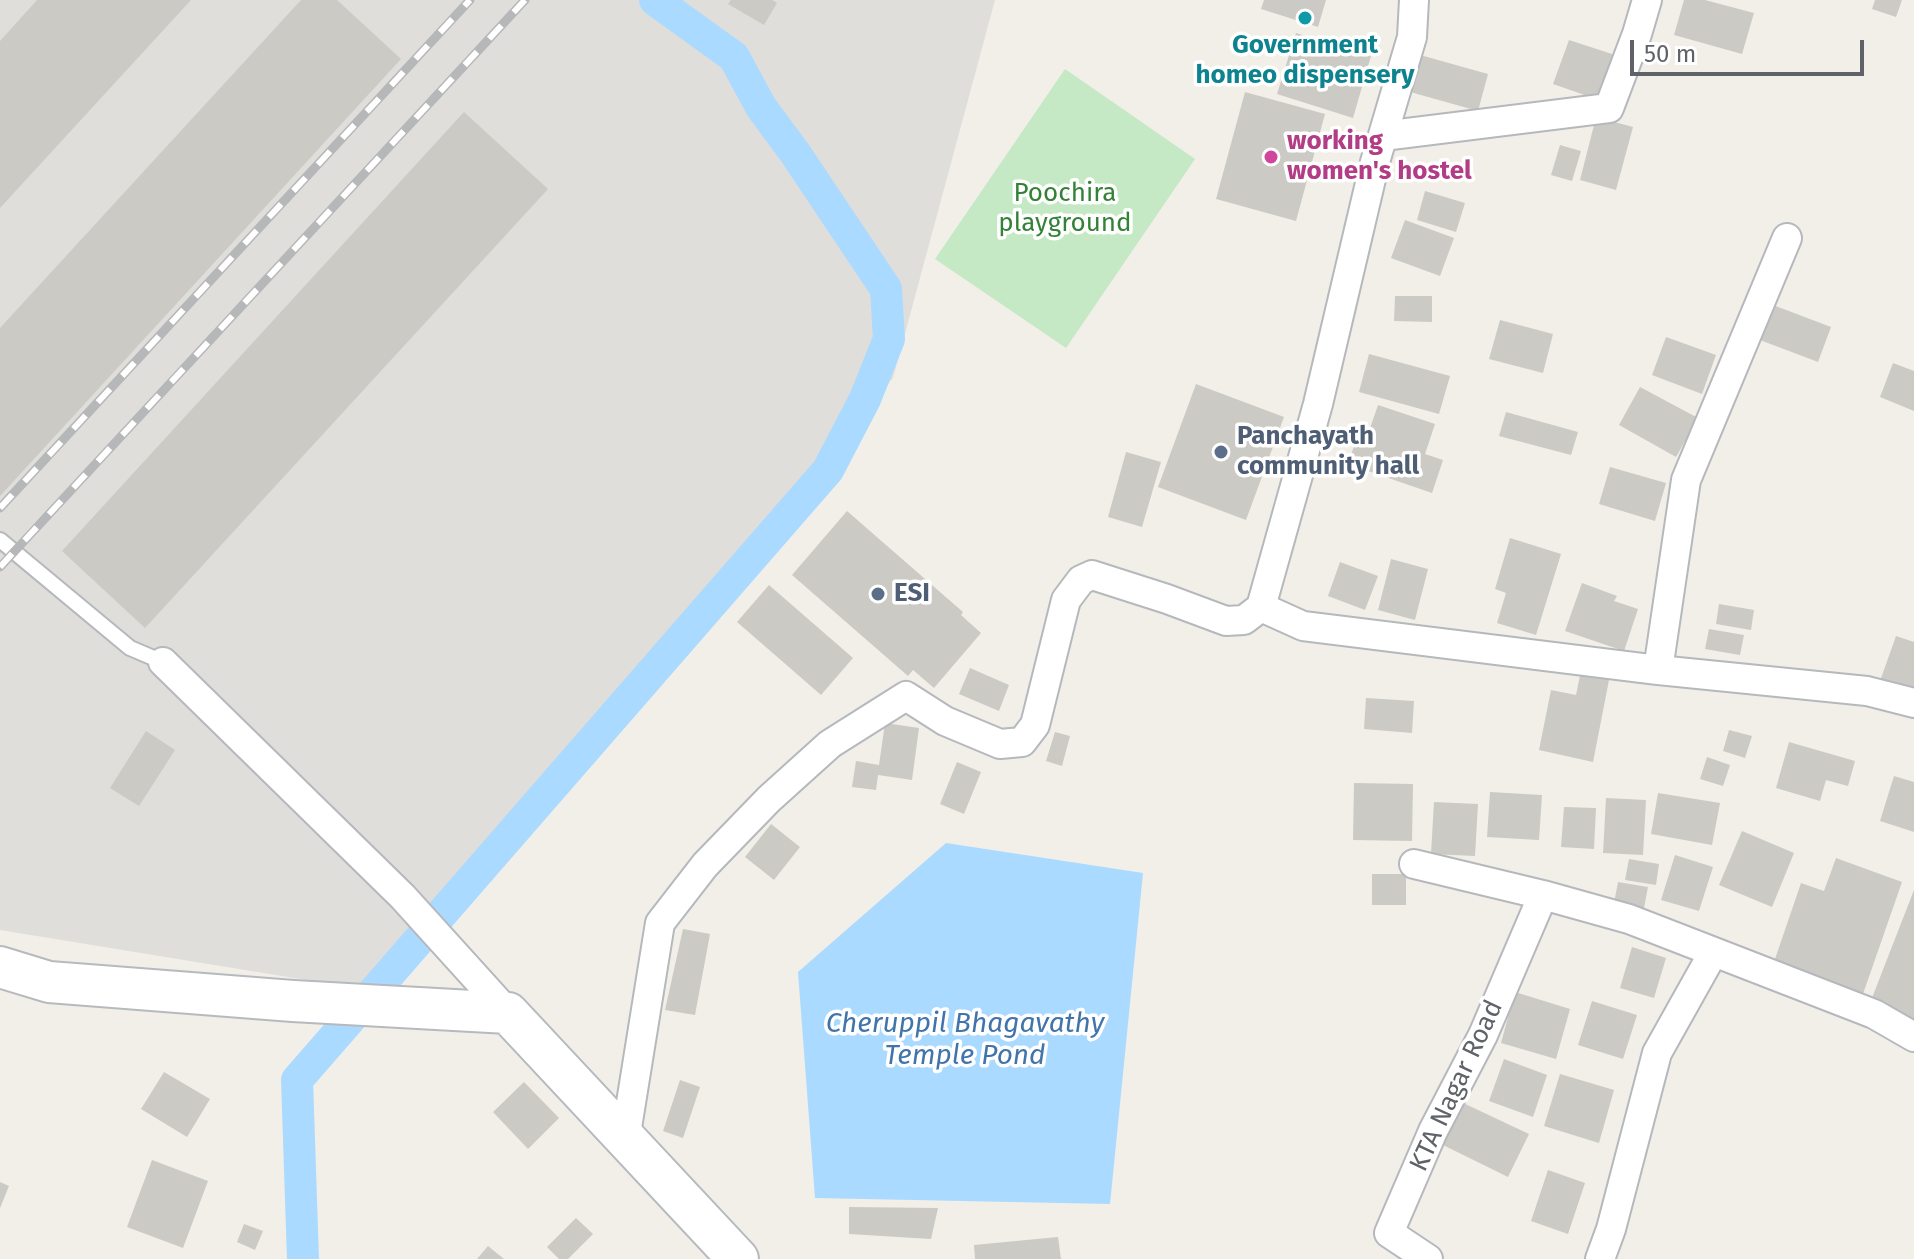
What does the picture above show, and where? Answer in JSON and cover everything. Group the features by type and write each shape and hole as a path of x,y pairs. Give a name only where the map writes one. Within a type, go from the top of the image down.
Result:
{"street":[{"path":"625,1140 660,923 705,865 769,799 830,744 906,696 945,721 1000,744 1022,742 1035,725 1066,600 1081,580 1092,575 1226,621 1244,620 1261,607 1318,404 1383,136 1412,37 1414,0"},
{"path":"1383,136 1609,108 1647,0"},
{"path":"1658,670 1686,480 1787,238"},
{"path":"1261,607 1303,626 1658,670 1867,691 1914,703"},
{"path":"163,662 403,897 738,1259"},
{"path":"1414,864 1629,919 1874,1014 1914,1037"},
{"name":"KTA Nagar Road","path":"1428,1259 1389,1233 1433,1131 1483,1035 1543,895"},
{"path":"1600,1259 1611,1229 1657,1053 1713,953"},
{"path":"0,967 49,982 508,1013"}],"lane":[{"path":"0,540 130,648 163,662"}],"shaded area":[{"path":"0,0 995,0 893,378 380,992 0,930"}],"green space":[{"name":"Poochira playground","path":"1065,69 1195,159 1066,348 935,259"}],"water":[{"name":"Cheruppil Bhagavathy Temple Pond","path":"946,843 1143,873 1110,1204 815,1198 798,972"}],"building":[{"path":"37,0 191,0 0,208 0,41"},
{"path":"301,0 337,0 401,59 0,496 0,328"},
{"path":"731,0 772,0 777,3 764,25 728,4"},
{"name":"Government homeo dispensery","path":"1264,0 1326,0 1318,27 1261,9"},
{"path":"1684,0 1705,0 1754,13 1742,54 1674,35"},
{"path":"1875,0 1902,0 1896,17 1872,9"},
{"path":"1296,33 1371,56 1353,118 1277,94"},
{"path":"1569,40 1615,55 1599,100 1553,84"},
{"path":"1413,53 1488,74 1478,111 1403,90"},
{"name":"working women's hostel","path":"1245,92 1325,114 1296,221 1216,199"},
{"path":"464,112 548,189 145,628 62,551"},
{"path":"1596,117 1633,127 1616,190 1580,180"},
{"path":"1560,145 1581,151 1572,181 1551,175"},
{"path":"1425,191 1465,203 1456,232 1417,220"},
{"path":"1405,220 1454,238 1440,276 1391,258"},
{"path":"1395,296 1432,296 1432,322 1394,321"},
{"path":"1773,305 1831,327 1818,362 1760,340"},
{"path":"1500,320 1553,334 1543,373 1489,359"},
{"path":"1666,337 1716,355 1702,394 1652,375"},
{"path":"1369,354 1450,376 1439,414 1359,392"},
{"path":"1893,363 1914,371 1914,411 1880,397"},
{"name":"Panchayath community hall","path":"1196,384 1284,417 1246,520 1158,487"},
{"path":"1640,387 1698,418 1676,457 1619,425"},
{"path":"1378,405 1435,424 1425,454 1443,460 1432,493 1348,464 1357,437 1366,440"},
{"path":"1506,412 1578,432 1571,455 1499,436"},
{"path":"1126,452 1161,462 1142,527 1108,517"},
{"path":"1610,467 1666,483 1655,521 1599,504"},
{"name":"ESI","path":"847,511 963,612 961,615 981,633 934,688 913,670 908,676 792,575"},
{"path":"1510,538 1561,554 1536,635 1497,623 1506,593 1495,589"},
{"path":"1391,559 1428,569 1415,620 1378,610"},
{"path":"1340,562 1378,576 1365,610 1328,596"},
{"path":"1582,583 1617,596 1614,601 1638,609 1624,651 1565,631"},
{"path":"769,585 853,658 821,695 737,622"},
{"path":"1719,604 1754,610 1751,630 1716,624"},
{"path":"1709,629 1744,635 1740,655 1705,649"},
{"path":"1896,636 1914,642 1914,693 1880,681"},
{"path":"970,668 1009,685 999,711 959,694"},
{"path":"1581,670 1610,675 1593,762 1539,750 1551,690 1576,695"},
{"path":"1366,698 1414,701 1412,733 1364,729"},
{"path":"885,723 919,728 912,780 878,775 876,790 852,787 856,761 879,765"},
{"path":"1729,730 1752,736 1745,758 1723,751"},
{"path":"146,731 175,750 139,806 110,788"},
{"path":"1055,732 1070,736 1062,766 1046,761"},
{"path":"1789,742 1855,761 1848,786 1826,780 1820,801 1776,788"},
{"path":"1707,757 1730,765 1723,786 1700,779"},
{"path":"957,762 981,772 964,814 940,804"},
{"path":"1894,776 1914,782 1914,832 1880,821"},
{"path":"1354,783 1413,784 1412,841 1353,840"},
{"path":"1490,792 1542,795 1539,840 1487,837"},
{"path":"1658,793 1720,803 1712,845 1651,834"},
{"path":"1606,798 1646,800 1643,855 1603,853"},
{"path":"1434,802 1478,804 1475,856 1431,854"},
{"path":"1564,807 1596,808 1594,849 1561,847"},
{"path":"771,824 800,847 774,880 745,857"},
{"path":"1742,831 1794,853 1772,907 1719,885"},
{"path":"1675,855 1713,867 1699,911 1661,900"},
{"path":"1836,858 1902,882 1863,994 1774,962 1801,883 1824,891"},
{"path":"1629,859 1659,864 1656,885 1625,880"},
{"path":"1372,874 1406,874 1406,905 1372,905"},
{"path":"1618,882 1648,887 1644,908 1614,903"},
{"path":"1914,890 1914,1020 1870,1003"},
{"path":"683,929 710,934 695,1015 665,1010"},
{"path":"1632,947 1666,958 1654,998 1620,988"},
{"path":"1515,992 1570,1009 1556,1059 1501,1043"},
{"path":"1592,1001 1637,1015 1623,1059 1578,1045"},
{"path":"1504,1059 1547,1075 1533,1117 1489,1101"},
{"path":"164,1072 210,1099 187,1137 141,1109"},
{"path":"1560,1074 1614,1090 1599,1143 1544,1126"},
{"path":"680,1080 700,1087 683,1138 663,1131"},
{"path":"524,1082 559,1118 528,1149 493,1112"},
{"path":"1461,1102 1529,1134 1508,1177 1441,1144"},
{"path":"152,1160 208,1181 183,1248 127,1227"},
{"path":"1548,1170 1585,1183 1568,1234 1531,1221"},
{"path":"0,1182 9,1186 0,1208"},
{"path":"849,1207 938,1208 931,1239 849,1234"},
{"path":"576,1218 593,1234 568,1259 559,1259 547,1247"},
{"path":"244,1224 263,1231 255,1250 237,1242"},
{"path":"1058,1237 1061,1259 975,1259 974,1245"},
{"path":"488,1246 504,1259 477,1259"}],"waterway":[{"path":"303,1259 297,1080 828,470 865,399 889,339 886,289 761,107 734,57 655,0"}],"railway":[{"path":"0,508 470,0"},
{"path":"0,567 525,0"}],"place":[{"name":"Government homeo dispensery","path":"1305,18"},
{"name":"working women's hostel","path":"1271,157"},
{"name":"Panchayath community hall","path":"1221,452"},
{"name":"ESI","path":"878,594"}]}
